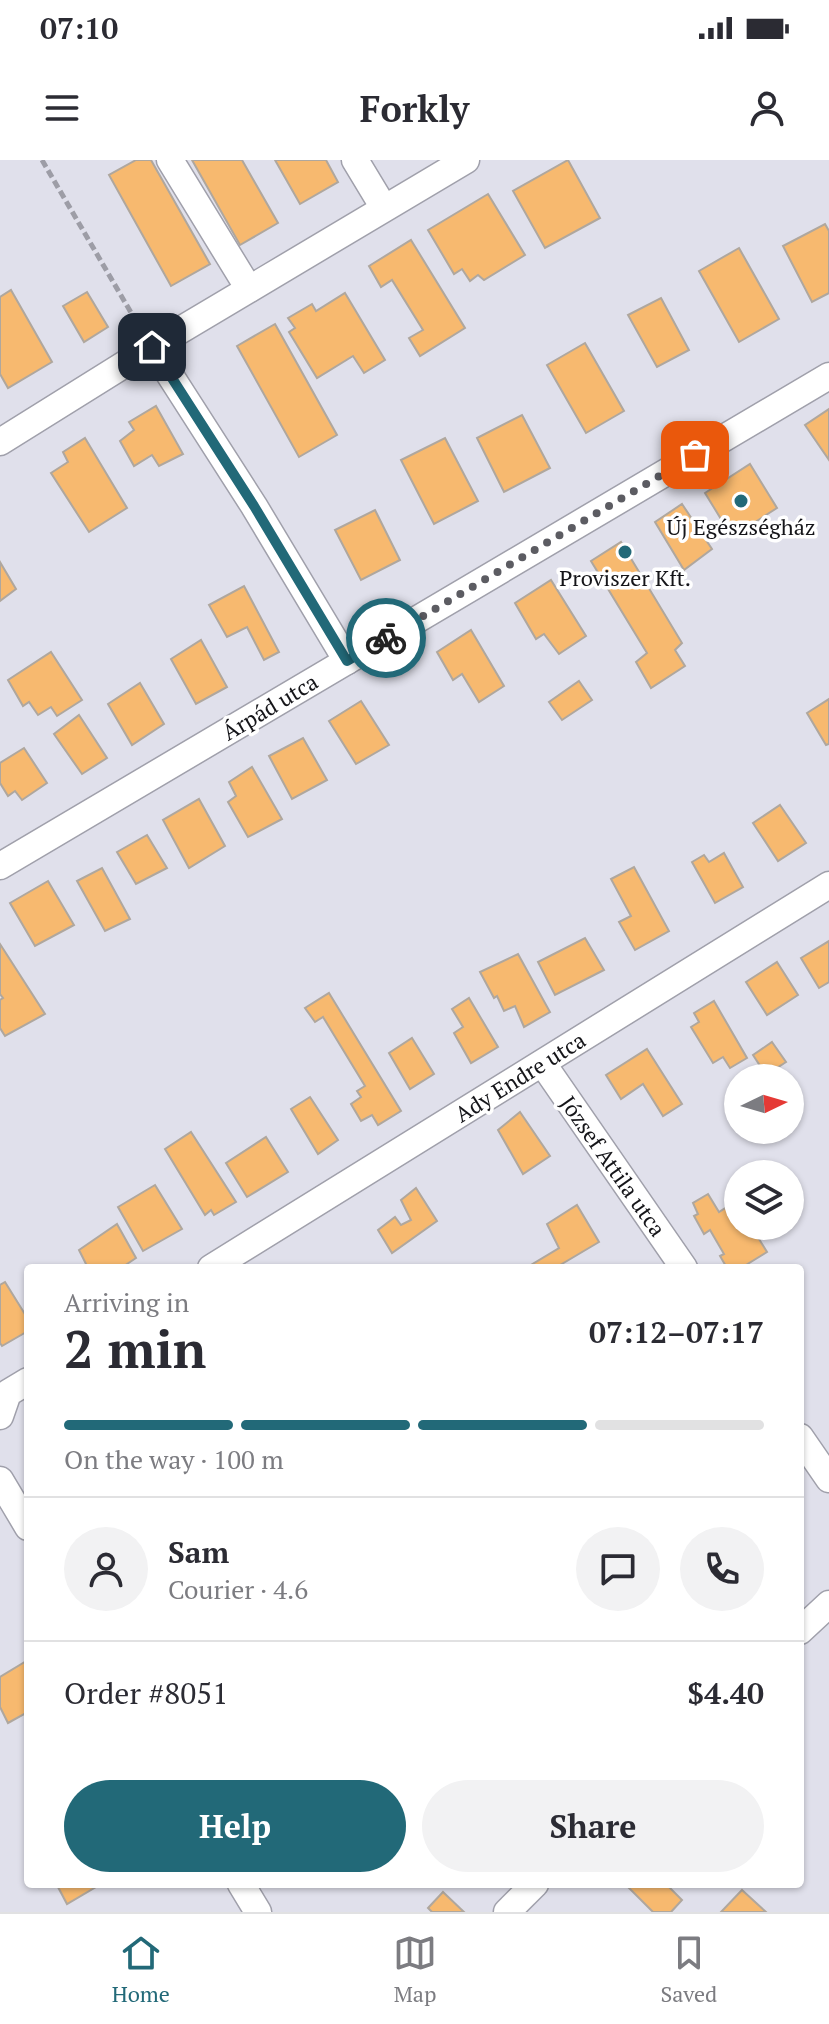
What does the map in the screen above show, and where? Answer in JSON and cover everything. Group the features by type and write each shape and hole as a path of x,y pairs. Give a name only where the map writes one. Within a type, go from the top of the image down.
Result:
{"street":[{"path":"170,160 249,289"},
{"path":"355,160 384,208"},
{"path":"0,442 142,353 466,160"},
{"path":"142,353 254,506 347,661"},
{"name":"Árpád utca","path":"0,866 829,376"},
{"name":"Ady Endre utca","path":"218,1264 829,885"},
{"name":"József Attila utca","path":"543,1064 681,1264"},
{"path":"0,1416 8,1393 24,1383"},
{"path":"804,1443 829,1479"},
{"path":"0,1480 24,1520"},
{"path":"804,1627 829,1604"},
{"path":"243,1888 258,1912"},
{"path":"507,1912 531,1888"}],"path":[{"path":"42,160 142,353"}],"building":[{"path":"136,160 151,160 210,264 171,286 109,175"},
{"path":"192,160 242,160 278,223 240,245"},
{"path":"275,160 326,160 338,182 300,204"},
{"path":"568,160 600,218 545,248 513,191"},
{"path":"488,194 525,255 484,280 478,275 470,281 462,269 454,274 428,230"},
{"path":"825,224 829,231 829,293 812,302 783,246"},
{"path":"411,240 465,328 420,356 409,338 423,330 392,280 381,287 369,266"},
{"path":"739,248 779,319 739,342 699,271"},
{"path":"11,290 52,362 8,388 0,374 0,297"},
{"path":"87,292 108,327 84,342 63,306"},
{"path":"345,293 385,360 364,373 353,356 317,378 289,332 295,328 288,318 312,304 316,311"},
{"path":"661,298 689,350 657,367 628,315"},
{"path":"275,324 337,435 299,457 237,346"},
{"path":"585,343 624,411 586,433 547,365"},
{"path":"156,406 183,454 159,466 152,455 134,466 120,441 134,430 129,422"},
{"path":"829,409 829,460 805,425"},
{"path":"522,415 550,468 504,492 477,438"},
{"path":"85,438 127,508 89,532 51,473 68,462 63,452"},
{"path":"445,438 478,501 434,524 401,460"},
{"name":"Új Egészségház","path":"750,464 777,508 732,537 705,493"},
{"path":"682,504 712,549 684,570 655,522"},
{"path":"375,510 400,560 361,580 335,530"},
{"path":"621,542 682,643 675,650 685,666 651,688 636,662 647,653 591,561"},
{"path":"0,562 16,589 0,601"},
{"path":"551,580 586,636 559,654 544,634 536,639 515,603"},
{"path":"244,586 279,652 264,660 247,627 227,637 209,605"},
{"path":"471,630 504,686 479,702 462,674 453,680 437,652"},
{"path":"201,640 227,687 196,704 171,659"},
{"path":"51,652 82,700 57,716 51,707 38,715 29,702 23,706 8,680"},
{"path":"579,681 592,700 562,720 549,702"},
{"path":"140,683 164,724 132,745 108,704"},
{"path":"829,699 829,744 826,745 807,713"},
{"path":"361,701 389,745 356,764 329,721"},
{"path":"79,715 107,758 82,774 54,734"},
{"path":"303,738 327,780 292,799 269,756"},
{"path":"24,748 47,783 22,800 15,791 8,796 0,783 0,763"},
{"path":"252,767 282,819 248,837 228,802 236,796 229,782"},
{"path":"199,799 225,846 189,868 163,820"},
{"path":"780,805 806,843 778,861 753,823"},
{"path":"147,835 167,868 136,884 117,852"},
{"path":"724,853 743,887 715,903 692,862 704,855 709,862"},
{"path":"634,867 669,931 635,950 619,922 631,916 611,879"},
{"path":"102,868 130,919 105,931 77,881"},
{"path":"48,881 74,925 35,946 10,903"},
{"path":"585,938 604,970 555,995 538,962"},
{"path":"829,941 829,982 819,988 801,958"},
{"path":"0,944 45,1014 5,1036 0,1028 0,1000 3,998 0,994"},
{"path":"518,954 550,1012 524,1027 515,1006 504,1011 480,972"},
{"path":"777,962 798,995 767,1015 746,982"},
{"path":"329,993 401,1111 378,1125 372,1115 361,1121 351,1104 361,1097 357,1091 365,1086 323,1017 315,1022 305,1008"},
{"path":"469,998 498,1047 471,1063 454,1033 463,1027 452,1009"},
{"path":"714,1001 747,1058 737,1064 727,1064 723,1057 713,1063 691,1027 699,1022 694,1013"},
{"path":"412,1038 434,1074 410,1089 389,1053"},
{"path":"772,1042 786,1062 759,1064 753,1055"},
{"path":"647,1049 682,1104 663,1116 643,1084 621,1099 606,1075"},
{"path":"310,1097 338,1140 318,1154 291,1109"},
{"path":"520,1112 550,1156 523,1174 498,1130"},
{"path":"191,1132 236,1202 214,1215 211,1210 205,1215 165,1149"},
{"path":"266,1137 288,1172 247,1197 226,1163"},
{"path":"155,1185 182,1229 143,1251 118,1207"},
{"path":"416,1188 437,1221 392,1253 378,1230 395,1217 401,1225 411,1220 401,1200"},
{"path":"708,1194 719,1212 724,1209 724,1240 760,1240 767,1252 748,1264 725,1264 720,1256 724,1254 710,1230 704,1234 694,1216 698,1214 693,1203"},
{"path":"577,1205 599,1242 562,1264 533,1264 559,1248 547,1224"},
{"path":"117,1224 136,1258 127,1264 86,1264 79,1250"},
{"path":"5,1282 24,1313 24,1333 2,1346 0,1343 0,1285"},
{"path":"24,1662 24,1714 8,1723 0,1707 0,1677"},
{"path":"59,1888 94,1888 67,1904"},
{"path":"629,1888 670,1888 682,1900 671,1912 653,1912"},
{"path":"742,1890 766,1912 721,1912"},
{"path":"443,1892 464,1912 432,1912 428,1908"}],"way so far":[{"path":"386,638 695,455"}],"place":[{"name":"Új Egészségház","path":"741,501"},
{"name":"Proviszer Kft.","path":"625,552"}],"route":[{"path":"152,347 254,506 347,661 386,638"}]}
